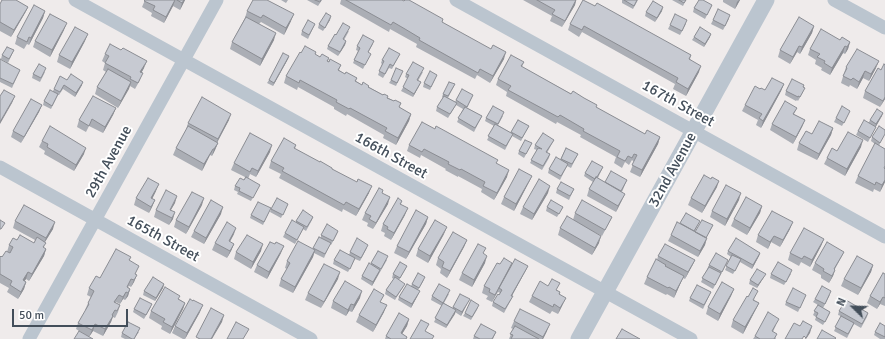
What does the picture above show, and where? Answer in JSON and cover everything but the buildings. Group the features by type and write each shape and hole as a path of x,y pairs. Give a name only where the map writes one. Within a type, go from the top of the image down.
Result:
{"street":[{"name":"166th Street","path":"75,0 691,339"},
{"name":"29th Avenue","path":"29,339 217,0"},
{"name":"167th Street","path":"456,0 885,237"},
{"name":"32nd Avenue","path":"579,339 766,0"},
{"path":"834,0 885,28"},
{"name":"165th Street","path":"0,167 311,339"}]}
